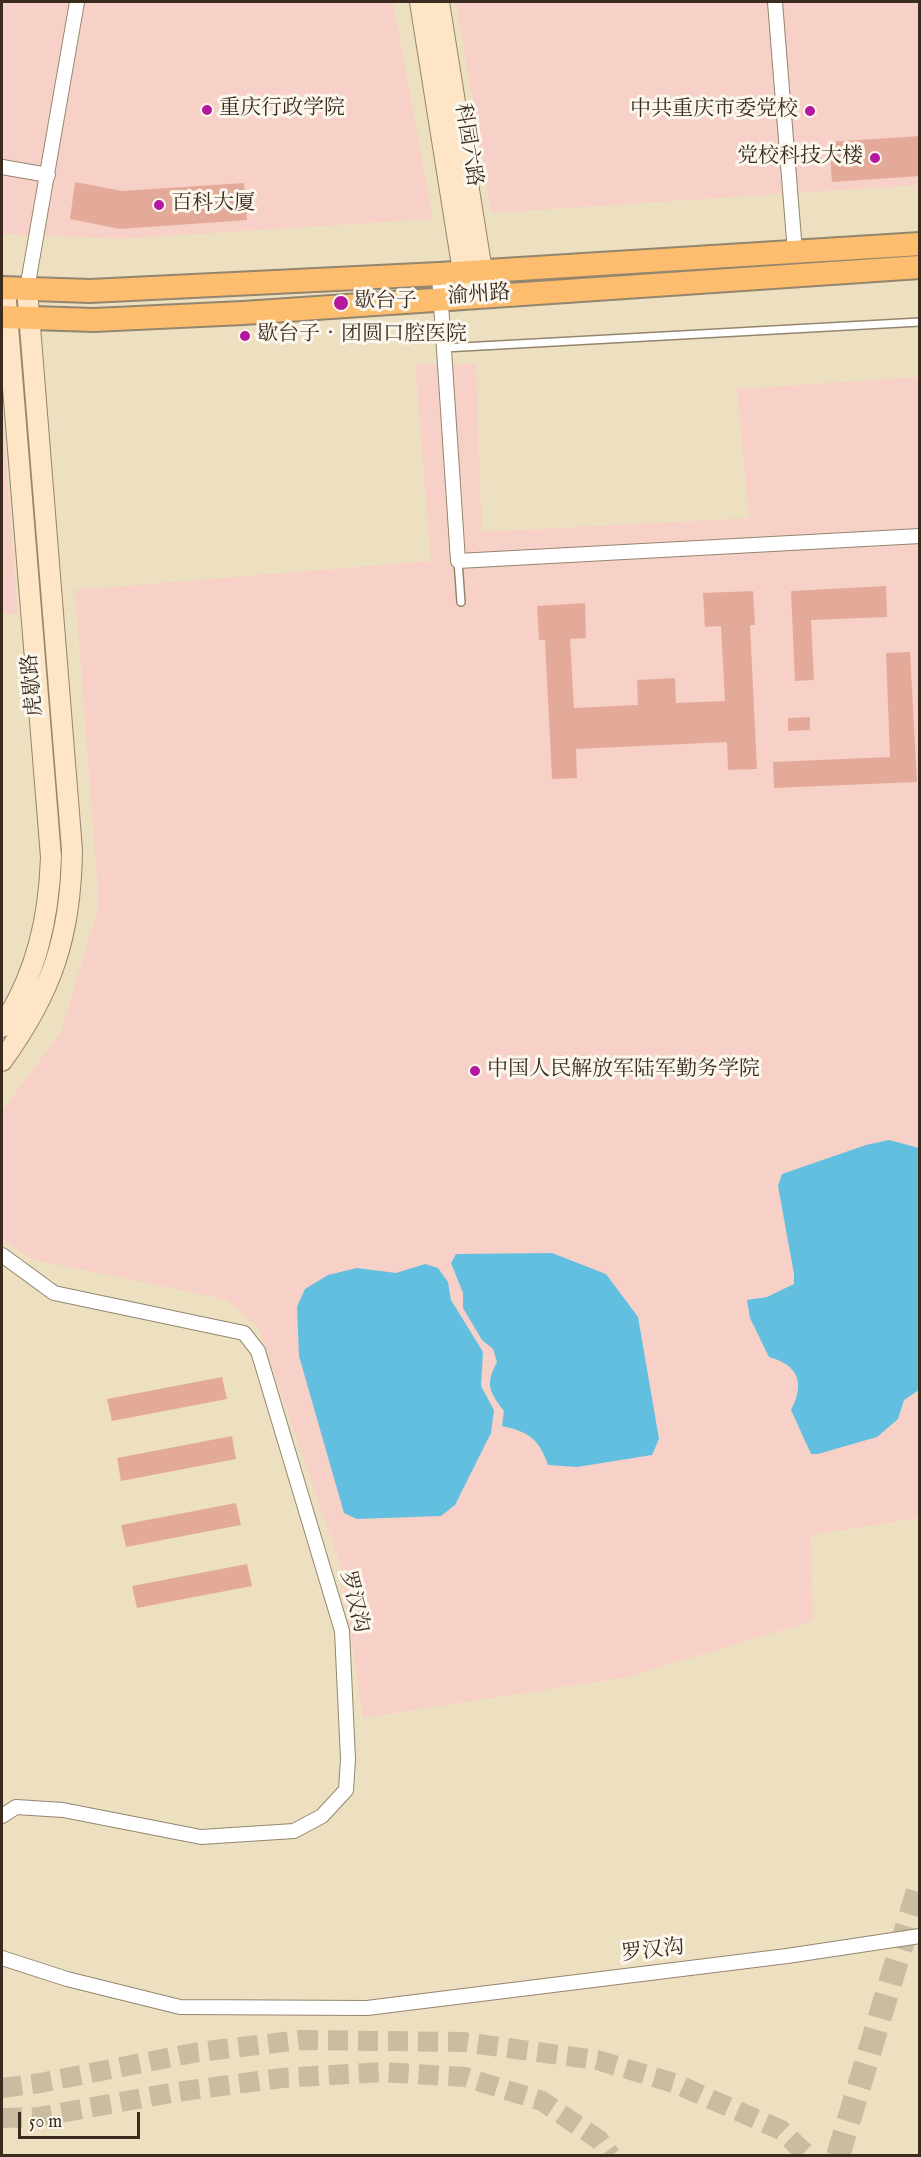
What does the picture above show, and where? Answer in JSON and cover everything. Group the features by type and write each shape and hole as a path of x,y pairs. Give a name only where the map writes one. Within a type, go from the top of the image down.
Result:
{"main road":[{"name":"科园六路","path":"420,2 476,296"},
{"name":"科园六路","path":"439,2 472,271"},
{"name":"渝州路","path":"11,289 90,291 440,274 920,244"},
{"name":"渝州路","path":"13,318 94,320 243,313 920,267"},
{"name":"虎歇路","path":"2,1027 14,1008 37,955 46,922 51,857 11,289"},
{"name":"虎歇路","path":"2,1061 33,1018 44,996 66,926 71,889 72,850 13,318"}],"street":[{"path":"11,289 48,175 77,2"},
{"path":"775,2 795,252"},
{"path":"2,167 48,175"},
{"path":"440,274 458,561 920,536"},
{"name":"罗汉沟","path":"2,1254 54,1293 244,1333 258,1351 342,1630 348,1759 346,1790 322,1816 294,1831 201,1837 63,1810 16,1807 2,1816"},
{"name":"罗汉沟","path":"2,1958 67,1979 180,2007 367,2008 787,1956 920,1936"}],"lane":[{"path":"444,348 920,322"},
{"path":"458,561 461,602"}],"shaded area":[{"name":"重庆行政学院","path":"2,2 393,2 433,219 119,239 2,234"},
{"path":"456,2 919,2 919,185 491,213"},
{"name":"中国人民解放军陆军勤务学院","path":"415,364 476,364 482,532 749,518 737,389 919,377 919,1518 811,1535 813,1621 627,1677 363,1718 340,1564 259,1329 227,1300 31,1259 2,1239 2,1111 61,1032 97,912 97,878 75,590 431,561"},
{"path":"2,406 18,614 2,614"}],"water":[{"path":"889,1140 919,1148 919,1390 904,1400 898,1419 877,1437 811,1454 791,1410 798,1392 796,1377 787,1365 769,1357 750,1318 747,1300 767,1297 794,1284 778,1186 782,1174 866,1145"},
{"path":"552,1253 606,1274 638,1317 659,1439 652,1455 577,1467 548,1465 541,1449 532,1438 502,1426 504,1411 490,1388 491,1377 497,1362 493,1349 482,1340 463,1308 463,1293 451,1263 456,1254"},
{"path":"425,1264 438,1268 448,1282 451,1300 483,1352 481,1386 494,1410 491,1433 455,1505 441,1516 357,1519 344,1513 299,1356 297,1307 305,1289 328,1275 357,1268 396,1273"}],"building":[{"name":"党校科技大楼","path":"920,136 920,176 832,182 829,142"},
{"name":"百科大厦","path":"75,182 122,191 244,183 247,220 120,229 70,219"},
{"path":"886,586 887,617 811,620 814,680 795,681 791,591"},
{"path":"753,591 755,625 750,625 757,769 728,770 727,742 576,749 577,778 552,779 545,640 539,640 537,606 585,603 586,638 570,639 574,708 638,705 637,680 675,678 676,703 725,701 721,626 705,627 703,593"},
{"path":"910,652 917,782 774,788 773,762 890,757 886,653"},
{"path":"810,717 810,730 788,731 788,718"},
{"path":"222,1377 227,1399 112,1421 107,1399"},
{"path":"232,1436 236,1459 121,1481 117,1458"},
{"path":"236,1503 241,1525 126,1547 121,1525"},
{"path":"247,1564 252,1586 137,1608 132,1586"}],"tunnel":[{"path":"838,2156 920,1884"},
{"path":"2,2088 40,2083 198,2052 301,2040 463,2042 597,2060 674,2083 781,2130 808,2156"},
{"path":"2,2118 38,2117 176,2092 282,2078 382,2072 465,2077 542,2101 599,2140 611,2156"}],"place":[{"name":"重庆行政学院","path":"207,110"},
{"name":"中共重庆市委党校","path":"810,111"},
{"name":"党校科技大楼","path":"875,158"},
{"name":"百科大厦","path":"159,205"},
{"name":"歇台子","path":"341,303"},
{"name":"歇台子‧团圆口腔医院","path":"245,336"},
{"name":"中国人民解放军陆军勤务学院","path":"475,1071"}]}
